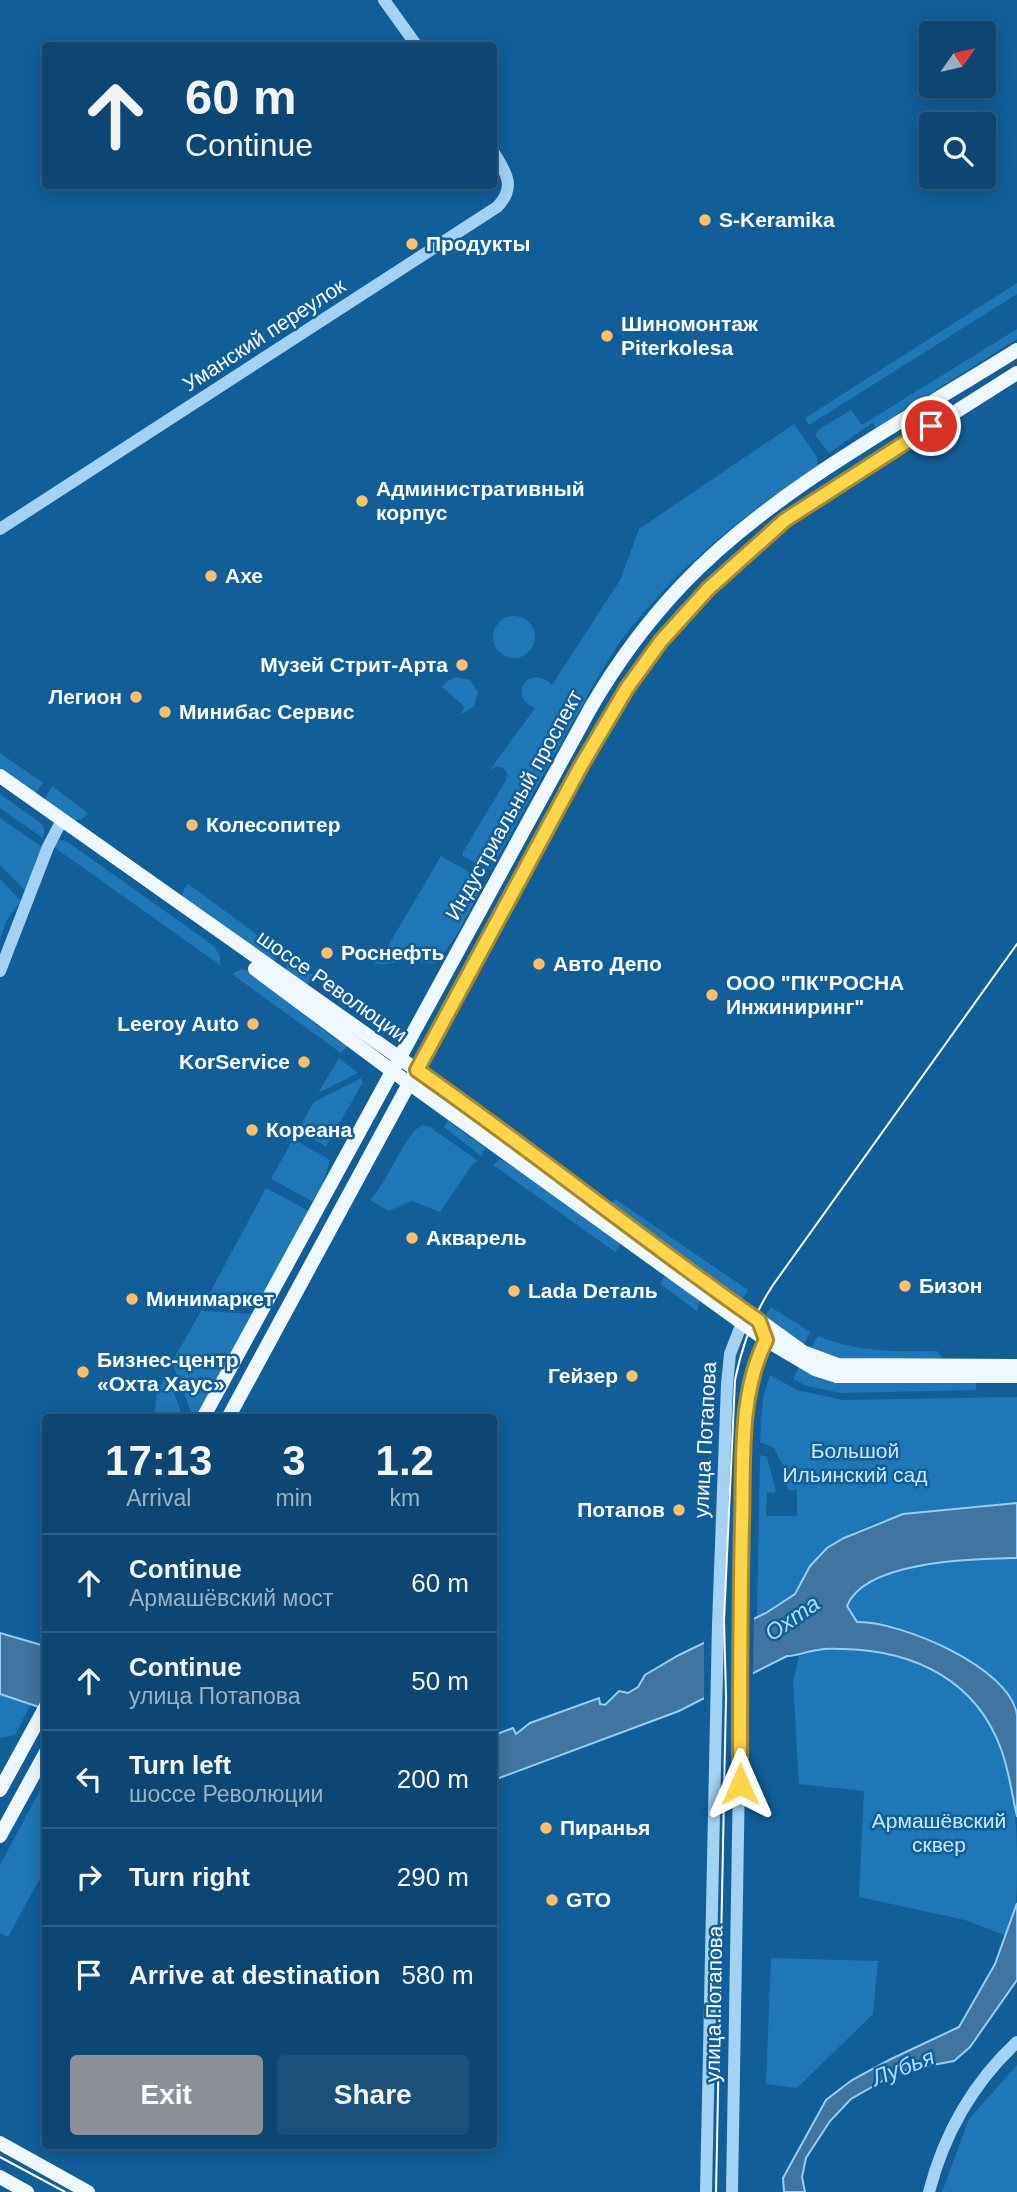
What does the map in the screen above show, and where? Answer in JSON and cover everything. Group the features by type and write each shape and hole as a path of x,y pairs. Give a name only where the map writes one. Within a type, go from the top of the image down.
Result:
{"main road":[{"name":"Индустриальный проспект","path":"205,1414 605,684 641,631 727,542 790,494 1017,350"},
{"name":"Индустриальный проспект","path":"230,1414 510,895 627,688 679,620 734,564 785,520 1017,373"},
{"name":"шоссе Революции","path":"0,776 59,824 300,1002 557,1171 803,1352 838,1365 1017,1366"},
{"name":"шоссе Революции","path":"0,788 59,824"},
{"name":"шоссе Революции","path":"413,1077 742,1323 815,1368 837,1376 1017,1376"},
{"path":"742,1323 759,1321 766,1340"},
{"path":"0,1790 42,1715"},
{"path":"0,1836 42,1759"},
{"path":"0,2144 88,2192"},
{"path":"0,2177 27,2192"}],"street":[{"path":"384,0 414,42"},
{"name":"Уманский переулок","path":"0,529 497,207 506,198 509,187 497,158"},
{"path":"0,971 59,824"},
{"name":"улица Потапова","path":"706,2192 718,1624 728,1363 742,1323"},
{"name":"улица Потапова","path":"732,2192 745,1422 749,1385 766,1340"},
{"path":"929,2192 935,2168 966,2102 1001,2057 1017,2042"}],"green space":[{"path":"1017,283 1017,294 809,425 805,418"},
{"path":"1017,329 1017,339 876,428 872,423 829,453 815,435 818,430 851,410 862,425"},
{"path":"794,424 817,457 818,465 717,540 650,605 606,663 491,869 485,869 463,856 506,780 507,773 503,768 496,766 489,771 535,708 522,697 524,684 535,677 552,685 620,580 639,529"},
{"path":"514,616 529,622 535,637 529,652 514,658 499,652 493,637 499,622"},
{"path":"456,677 470,680 478,692 474,706 464,713 461,713 465,707 442,687"},
{"path":"0,753 43,783 35,794 0,769"},
{"path":"52,786 88,813 81,820 72,821 44,801"},
{"path":"0,794 41,823 44,828 43,838 0,808"},
{"path":"0,818 42,847 26,891 0,865"},
{"path":"60,840 69,843 214,946 220,956 220,965 51,845"},
{"path":"441,856 479,878 483,885 457,935 436,963 402,961 377,964 353,951 353,944 372,958 381,958"},
{"path":"0,879 21,901 6,921 0,940"},
{"path":"188,884 281,952 274,962 182,899"},
{"path":"289,959 317,978 316,981 306,984 288,975 286,968"},
{"path":"241,969 268,982 315,1024 347,1046 341,1053 232,974"},
{"path":"339,1058 358,1073 318,1093"},
{"path":"361,1078 363,1082 326,1147 298,1130 314,1102"},
{"path":"448,1121 485,1148 481,1156 444,1127"},
{"path":"423,1125 430,1127 478,1161 472,1165 440,1212 412,1201 389,1211 370,1200 410,1137"},
{"path":"293,1139 330,1160 315,1201 271,1179"},
{"path":"500,1159 544,1185 612,1235 620,1245 615,1252 493,1165"},
{"path":"266,1188 308,1213 265,1291 246,1302 206,1300"},
{"path":"615,1199 748,1290 741,1301 616,1210 611,1204"},
{"path":"664,1277 679,1283 700,1300 697,1311 660,1284"},
{"path":"771,1307 810,1332 804,1344 765,1317"},
{"path":"201,1311 252,1314 198,1414 192,1414 172,1362"},
{"path":"818,1336 876,1350 937,1351 944,1361 839,1359 811,1348"},
{"path":"799,1367 813,1375 839,1382 976,1382 976,1390 841,1393 807,1386 793,1379"},
{"path":"167,1375 182,1414 154,1414 157,1392"},
{"name":"Большой Ильинский сад","path":"770,1375 797,1390 843,1400 1017,1397 1017,1503 920,1513 895,1518 850,1534 824,1552 794,1594 757,1617 760,1455 767,1457 776,1492 767,1493 766,1516 797,1516 797,1490 788,1490 784,1467 774,1448 760,1442 763,1397"},
{"path":"1017,1558 1017,1712 1005,1694 988,1677 948,1648 902,1629 857,1622 847,1606 858,1591 875,1579 898,1571 950,1561"},
{"name":"Армашёвский сквер","path":"848,1649 904,1658 936,1671 958,1687 976,1706 991,1728 1009,1777 1016,1830 1016,1905 1005,1935 965,1920 859,1897 864,1791 799,1784 793,1682 799,1656 818,1650"},
{"path":"0,1694 31,1704 15,1735 0,1738"},
{"path":"42,1787 42,1875 8,1937 0,1933 0,1865"},
{"path":"771,1958 878,1961 873,2014 797,2088 766,2084"},
{"path":"1017,2065 1017,2192 942,2192 969,2119"}],"water":[{"name":"Охта","path":"1017,1503 1017,1558 950,1561 898,1571 875,1579 858,1591 847,1606 857,1622 899,1629 950,1650 975,1664 1010,1697 1017,1715 1017,1817 1001,1749 990,1725 976,1705 959,1688 918,1663 870,1651 845,1649 821,1649 787,1656 679,1711 497,1779 497,1734 513,1728 516,1734 530,1723 599,1698 600,1704 605,1705 619,1691 628,1693 638,1687 645,1675 679,1655 766,1613 795,1594 810,1566 827,1548 844,1538 903,1514"},
{"path":"0,1633 42,1645 42,1708 0,1694"},
{"name":"Лубья","path":"1017,1903 1017,1980 970,2047 954,2061 900,2071 851,2099 830,2121 806,2158 802,2177 805,2192 784,2192 783,2178 826,2100 852,2080 959,2027 995,1964"}],"pier":[{"path":"754,1614 753,1677 704,1702 704,1638"}],"tram line":[{"path":"716,2192 726,1697 724,1621 735,1380 738,1367 754,1319 773,1285 1017,944"},
{"path":"0,2157 65,2192"}],"place":[{"name":"S-Keramika","path":"705,220"},
{"name":"Продукты","path":"412,244"},
{"name":"Шиномонтаж Piterkolesa","path":"607,336"},
{"name":"Административный корпус","path":"362,501"},
{"name":"Ахе","path":"211,576"},
{"name":"Музей Стрит-Арта","path":"462,665"},
{"name":"Легион","path":"136,697"},
{"name":"Минибас Сервис","path":"165,712"},
{"name":"Колесопитер","path":"192,825"},
{"name":"Роснефть","path":"327,953"},
{"name":"Авто Депо","path":"539,964"},
{"name":"ООО \"ПК\"РОСНА Инжиниринг\"","path":"712,995"},
{"name":"Leeroy Auto","path":"253,1024"},
{"name":"KorService","path":"304,1062"},
{"name":"Кореана","path":"252,1130"},
{"name":"Акварель","path":"412,1238"},
{"name":"Бизон","path":"905,1286"},
{"name":"Lada Dеталь","path":"514,1291"},
{"name":"Минимаркет","path":"132,1299"},
{"name":"Бизнес-центр «Охта Хаус»","path":"83,1372"},
{"name":"Гейзер","path":"632,1376"},
{"name":"Потапов","path":"679,1510"},
{"name":"Пиранья","path":"546,1828"},
{"name":"GTO","path":"552,1900"}],"route":[{"path":"740,1784 740,1614 745,1422 749,1385 766,1340 759,1321 417,1070 582,764 627,688 661,641 708,589 785,520 931,426"}]}
